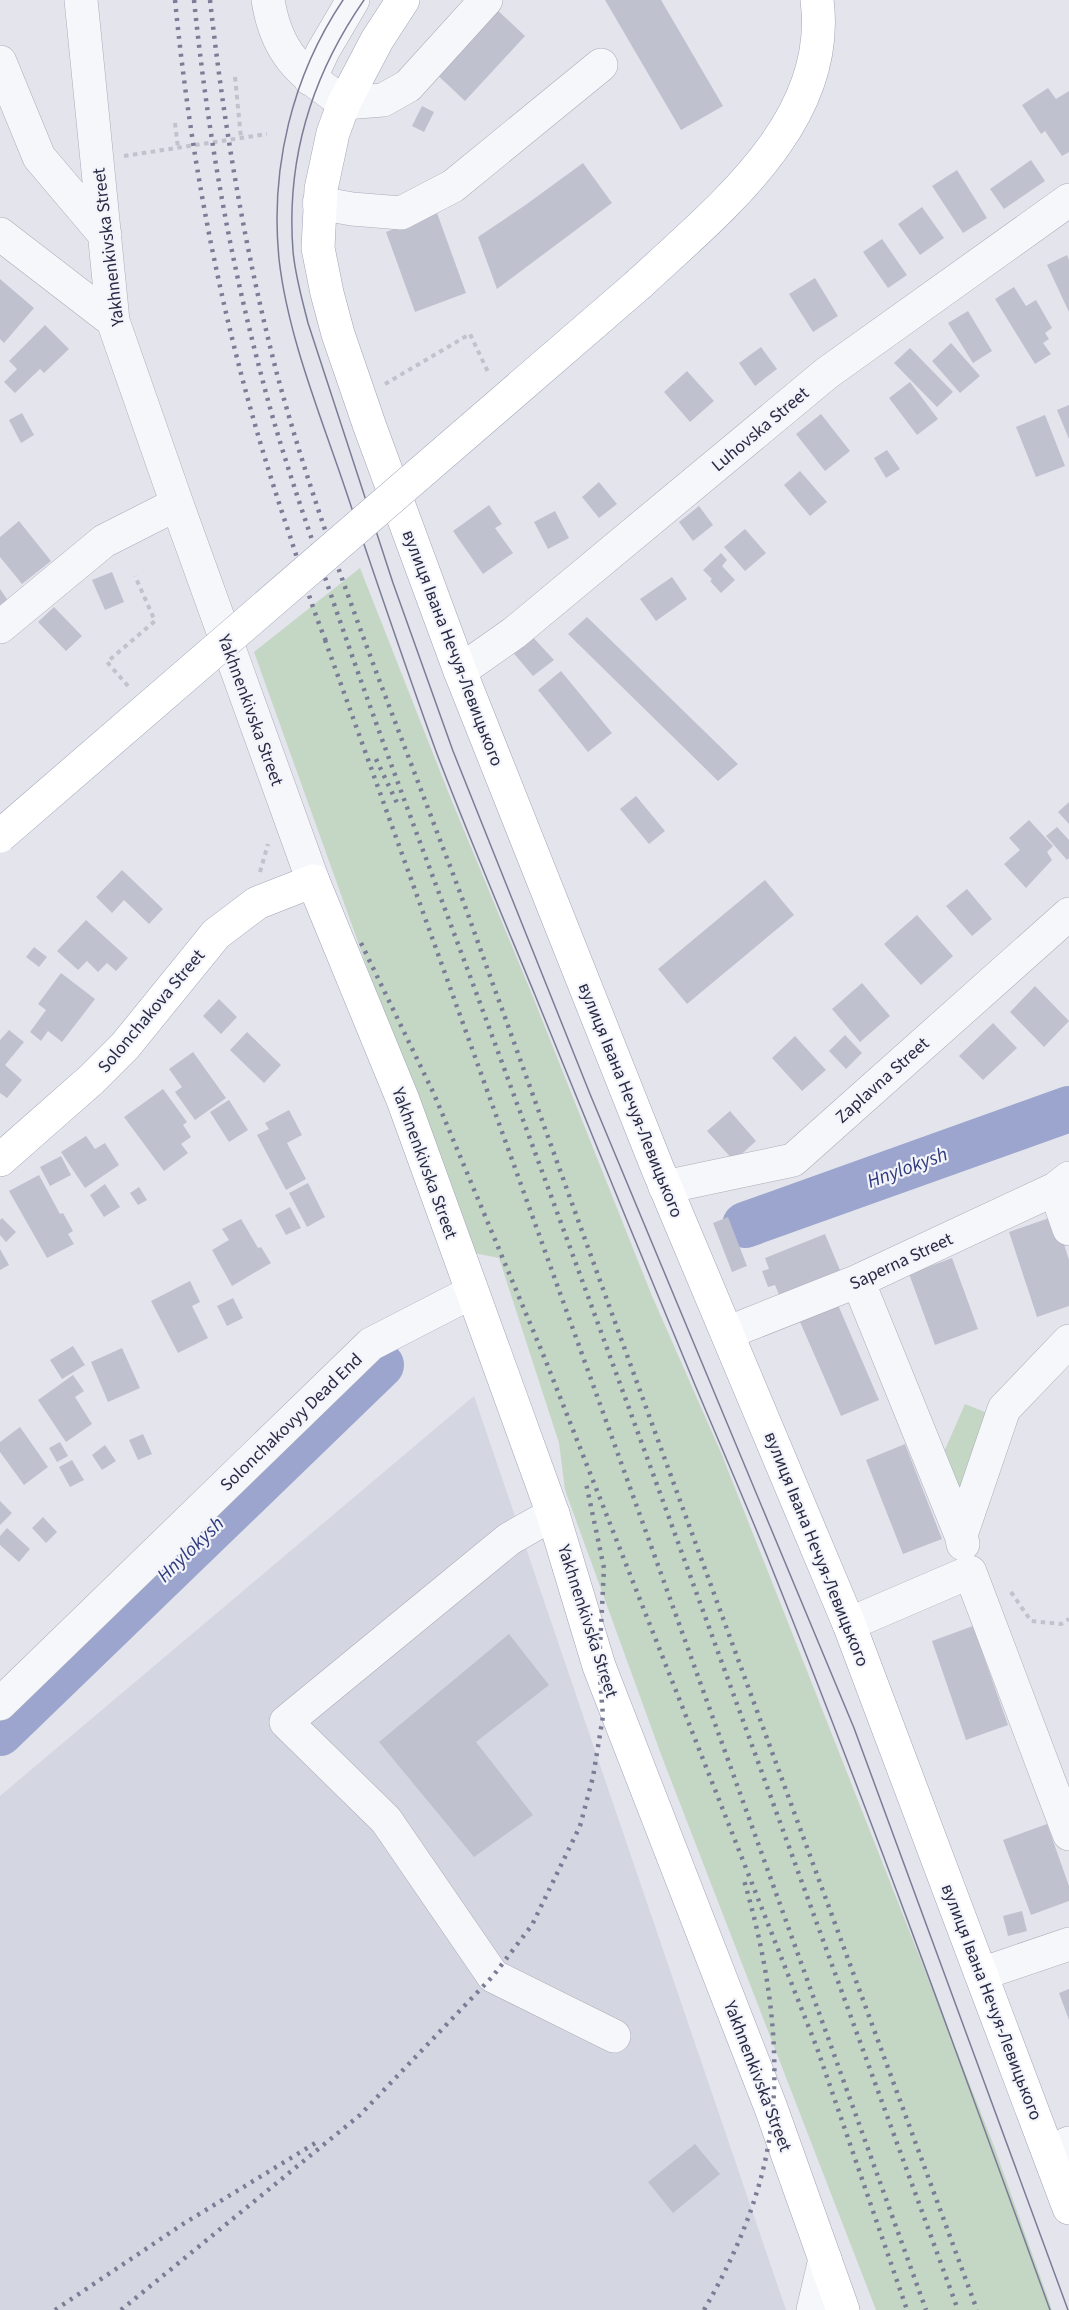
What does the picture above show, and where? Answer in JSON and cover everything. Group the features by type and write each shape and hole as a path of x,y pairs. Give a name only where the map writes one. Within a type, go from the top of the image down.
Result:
{"main road":[{"name":"вулиця Івана Нечуя-Левицького","path":"403,0 377,40 344,103 333,133 319,203 318,248 338,334 460,671 665,1187 849,1624 981,1974 1059,2147 1069,2208"},
{"path":"0,836 639,284 731,198 780,137 810,80 818,48 817,0"},
{"name":"Solonchakova Street","path":"0,1160 92,1079 125,1046 216,934 257,903 313,881"},
{"name":"Yakhnenkivska Street","path":"313,881 403,1100 553,1514 599,1665 771,2108 843,2310"}],"street":[{"name":"Yakhnenkivska Street","path":"81,0 113,321 313,881"},
{"path":"268,0 272,26 293,62 310,79 344,103 383,100 408,86 486,0"},
{"path":"310,79 322,51 353,0"},
{"path":"0,62 39,157 105,234"},
{"path":"319,203 352,209 401,213 453,186 601,65"},
{"name":"Luhovska Street","path":"460,671 514,633 827,373 1069,200"},
{"path":"0,234 113,321"},
{"path":"0,627 104,541 177,504"},
{"name":"Zaplavna Street","path":"665,1187 793,1160 1069,914"},
{"path":"1062,1183 1069,1229"},
{"name":"Saperna Street","path":"727,1333 858,1281 1062,1183"},
{"path":"858,1281 961,1535 970,1572 1069,1834"},
{"name":"Solonchakovyy Dead End","path":"0,1704 371,1344 472,1292"},
{"path":"961,1535 1004,1408 1069,1341"},
{"path":"553,1514 509,1539 286,1722 386,1820 493,1976 614,2036"},
{"path":"849,1624 970,1572"},
{"path":"981,1974 1069,1944"},
{"path":"813,2310 825,2259"}],"path":[{"path":"235,76 241,138"},
{"path":"175,123 178,148"},
{"path":"97,160 267,134"},
{"path":"378,389 470,334 488,372"},
{"path":"130,689 107,662 155,621 135,576"},
{"path":"258,877 270,838"},
{"path":"970,1572 1007,1586 1031,1622 1061,1624 1069,1619"}],"shaded area":[{"path":"474,1396 786,2310 0,2310 0,1796"}],"green space":[{"path":"360,568 652,1296 722,1455 994,2146 1052,2310 876,2310 662,1757 565,1490 559,1443 499,1258 474,1253 381,1006 254,652"},
{"path":"965,1404 992,1415 956,1498 940,1461"}],"building":[{"path":"605,0 661,0 723,106 681,130"},
{"path":"491,4 525,36 465,101 431,69"},
{"path":"1048,88 1056,99 1069,91 1069,152 1062,156 1045,131 1041,134 1022,105"},
{"path":"422,106 434,112 424,132 412,126"},
{"path":"1031,160 1045,181 1004,209 990,189"},
{"path":"583,163 612,203 497,289 478,237"},
{"path":"957,170 987,218 963,233 932,186"},
{"path":"922,207 944,238 920,255 898,224"},
{"path":"437,213 466,293 415,312 386,232"},
{"path":"882,239 907,275 888,288 863,252"},
{"path":"1067,255 1069,260 1069,312 1047,265"},
{"path":"815,278 838,316 813,332 789,294"},
{"path":"0,279 34,308 4,343 0,339"},
{"path":"1014,287 1026,306 1036,300 1052,328 1045,333 1049,339 1043,343 1051,354 1035,364 995,299"},
{"path":"968,311 992,351 973,363 948,323"},
{"path":"45,325 69,349 44,373 40,369 15,393 4,382 17,369 9,361"},
{"path":"951,343 980,376 960,393 932,361"},
{"path":"761,347 777,369 755,386 739,363"},
{"path":"910,348 953,392 937,407 894,363"},
{"path":"687,371 714,401 690,422 664,392"},
{"path":"910,382 938,419 917,435 889,398"},
{"path":"1069,405 1069,439 1057,410"},
{"path":"22,413 34,435 21,443 9,420"},
{"path":"821,414 850,451 825,471 796,434"},
{"path":"1045,415 1065,466 1036,477 1016,427"},
{"path":"887,450 900,469 886,478 874,458"},
{"path":"800,471 827,502 810,516 784,485"},
{"path":"599,482 617,504 599,518 582,497"},
{"path":"489,505 502,524 495,528 513,553 483,574 453,531"},
{"path":"699,506 713,525 693,541 679,522"},
{"path":"555,511 569,538 548,549 534,522"},
{"path":"19,521 51,561 22,584 0,557 0,537"},
{"path":"745,529 766,553 745,571 724,547"},
{"path":"721,553 727,560 722,566 735,580 721,593 703,570"},
{"path":"112,572 124,602 105,610 92,580"},
{"path":"672,577 687,599 656,621 640,599"},
{"path":"0,589 9,602 0,609"},
{"path":"54,607 82,636 66,651 38,622"},
{"path":"587,617 738,764 718,781 568,634"},
{"path":"529,633 554,660 533,676 510,649"},
{"path":"561,671 612,733 588,752 538,690"},
{"path":"636,796 665,831 649,844 620,809"},
{"path":"1069,802 1069,824 1058,812"},
{"path":"1029,820 1053,846 1047,852 1052,860 1026,888 1004,864 1020,850 1009,838"},
{"path":"1057,827 1069,840 1067,860 1046,836"},
{"path":"122,870 163,909 149,924 124,900 112,913 96,897"},
{"path":"765,880 794,915 687,1004 658,969"},
{"path":"967,889 992,919 972,936 946,906"},
{"path":"917,915 953,956 921,985 884,944"},
{"path":"86,920 128,958 116,971 107,963 98,972 87,961 78,970 57,951"},
{"path":"34,947 47,957 39,967 26,957"},
{"path":"61,973 95,999 62,1042 48,1031 41,1041 30,1032 46,1010 38,1004"},
{"path":"862,983 890,1016 860,1042 832,1009"},
{"path":"1035,986 1069,1021 1044,1047 1010,1012"},
{"path":"219,999 237,1017 221,1034 203,1016"},
{"path":"993,1023 1017,1048 983,1080 959,1056"},
{"path":"9,1030 24,1042 5,1065 22,1080 7,1098 0,1093 0,1040"},
{"path":"247,1032 281,1065 264,1083 230,1050"},
{"path":"845,1035 862,1053 846,1069 829,1051"},
{"path":"795,1036 826,1070 802,1091 772,1058"},
{"path":"193,1052 226,1098 195,1120 175,1092 182,1087 169,1069"},
{"path":"163,1089 187,1122 183,1125 191,1137 181,1144 188,1153 164,1171 124,1117"},
{"path":"229,1100 248,1130 229,1142 210,1112"},
{"path":"289,1110 302,1135 287,1143 306,1179 286,1190 257,1135 269,1129 265,1123"},
{"path":"730,1111 756,1141 734,1161 707,1131"},
{"path":"86,1136 95,1149 105,1143 119,1165 85,1188 61,1152"},
{"path":"61,1156 71,1175 50,1186 40,1167"},
{"path":"39,1175 60,1214 63,1213 73,1231 68,1234 74,1244 47,1258 9,1191"},
{"path":"308,1183 325,1217 307,1227 289,1193"},
{"path":"105,1184 120,1207 104,1217 90,1195"},
{"path":"139,1187 147,1200 138,1205 130,1193"},
{"path":"290,1207 301,1228 286,1235 275,1215"},
{"path":"1055,1216 1069,1260 1069,1306 1037,1317 1009,1232"},
{"path":"728,1217 747,1266 732,1272 713,1223"},
{"path":"2,1218 16,1232 6,1242 0,1235"},
{"path":"241,1219 258,1248 261,1247 271,1263 232,1286 212,1250 229,1240 222,1229"},
{"path":"825,1234 842,1275 780,1297 775,1285 768,1287 762,1271 769,1269 765,1258"},
{"path":"0,1249 9,1265 0,1270"},
{"path":"952,1258 978,1329 935,1345 909,1274"},
{"path":"190,1281 200,1302 192,1306 208,1338 178,1353 151,1301"},
{"path":"233,1298 243,1318 227,1326 217,1306"},
{"path":"835,1298 879,1400 841,1416 797,1315"},
{"path":"73,1346 85,1365 62,1379 50,1360"},
{"path":"122,1348 140,1388 108,1402 91,1362"},
{"path":"73,1375 84,1391 75,1397 92,1424 66,1442 38,1400"},
{"path":"20,1427 48,1467 24,1485 0,1452 0,1442"},
{"path":"143,1434 152,1454 138,1460 129,1440"},
{"path":"60,1442 68,1456 57,1462 49,1448"},
{"path":"905,1444 942,1539 903,1554 866,1460"},
{"path":"105,1445 116,1461 102,1470 92,1455"},
{"path":"72,1460 84,1480 70,1487 59,1467"},
{"path":"0,1501 12,1513 0,1525"},
{"path":"43,1517 57,1532 46,1543 32,1528"},
{"path":"7,1528 30,1549 19,1562 0,1545 0,1536"},
{"path":"973,1626 1008,1725 966,1740 932,1641"},
{"path":"509,1634 549,1685 476,1742 533,1815 474,1857 379,1742"},
{"path":"1047,1824 1069,1886 1069,1901 1031,1915 1003,1840"},
{"path":"1022,1911 1027,1931 1008,1936 1003,1916"},
{"path":"1069,1989 1069,2020 1059,1993"},
{"path":"695,2144 720,2174 673,2213 648,2182"}],"waterway":[{"name":"Hnylokysh","path":"745,1225 1069,1109"},
{"name":"Hnylokysh","path":"0,1733 381,1365"}],"tram line":[{"path":"343,0 310,60 288,124 282,157 278,191 279,259 298,349 437,754 758,1535 841,1743 1050,2310"},
{"path":"364,0 330,58 317,88 299,151 292,217 293,251 308,323 393,583 453,751 590,1094 854,1728 1068,2310"}],"railway":[{"path":"175,0 192,136 203,202 231,334 267,465 328,646"},
{"path":"194,0 212,141 238,281 276,430 294,485 375,720 958,2310"},
{"path":"210,0 222,94 245,235 277,374 313,494 354,613 458,888 977,2310"},
{"path":"325,640 926,2310"},
{"path":"376,759 398,805"},
{"path":"361,943 434,1094 545,1359 817,2048 907,2310"},
{"path":"121,2310 360,2115 493,1976 532,1925 580,1826 593,1777 603,1716 599,1666 604,1568 586,1483"},
{"path":"704,2310 735,2249 752,2207 765,2163 773,2108 774,2041 771,2008 760,1941 743,1877"},
{"path":"55,2310 183,2224 317,2142"}]}
